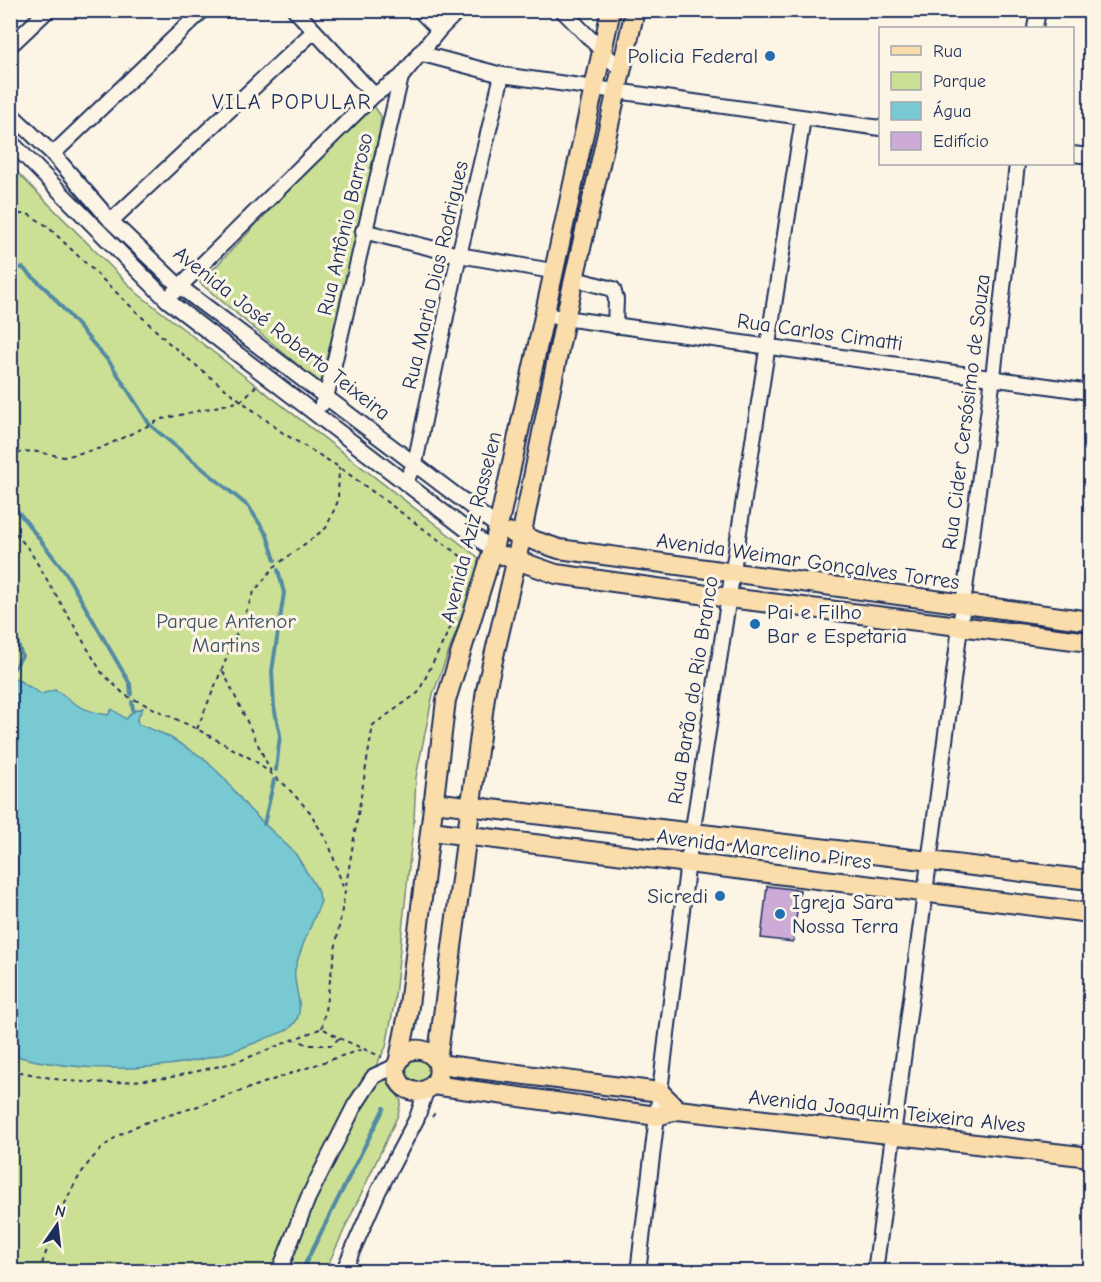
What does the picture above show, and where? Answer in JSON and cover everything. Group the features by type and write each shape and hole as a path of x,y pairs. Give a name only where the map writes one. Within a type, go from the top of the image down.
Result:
{"main road":[{"name":"Avenida Aziz Rasselen","path":"430,1088 439,1076 437,1063 486,690 516,562 574,279 605,91 601,51 611,10"},
{"name":"Avenida Aziz Rasselen","path":"398,1062 408,1014 446,700 493,550 552,271 605,91 622,71 635,10"},
{"name":"Avenida José Roberto Teixeira","path":"498,527 521,537"},
{"name":"Avenida Weimar Gonçalves Torres","path":"521,537 558,549 732,575 1090,621"},
{"name":"Avenida Weimar Gonçalves Torres","path":"493,550 516,562 556,573 729,598 1090,642"},
{"name":"Avenida Marcelino Pires","path":"433,802 1090,880"},
{"name":"Avenida Marcelino Pires","path":"431,831 688,861 1090,914"},
{"path":"657,1116 430,1088 418,1092 404,1088 396,1074 398,1062 404,1053 418,1049 432,1055 437,1063 660,1092 678,1110"},
{"path":"632,1112 634,1089"},
{"name":"Avenida Joaquim Teixeira Alves","path":"657,1116 678,1110 1090,1156"}],"street":[{"path":"10,46 48,10"},
{"path":"52,154 203,10"},
{"path":"295,10 374,95"},
{"path":"419,10 439,30"},
{"path":"167,300 374,95 401,77 419,52 459,10"},
{"path":"562,10 622,71"},
{"path":"1035,27 1038,10"},
{"path":"111,221 314,32"},
{"path":"419,52 502,75 879,128"},
{"name":"Rua Maria Dias Rodrigues","path":"405,483 415,464 459,255 502,75"},
{"name":"Rua Antônio Barroso","path":"316,412 326,398 363,231 401,77"},
{"name":"Avenida José Roberto Teixeira","path":"10,112 52,154 111,221 179,286 498,527"},
{"name":"Rua Barão do Rio Branco","path":"638,1272 688,861 803,118"},
{"name":"Avenida José Roberto Teixeira","path":"10,141 167,300 493,550"},
{"path":"1074,154 1090,156"},
{"name":"Rua Cider Cersósimo de Souza","path":"875,1272 993,377 1017,165"},
{"path":"363,231 459,255 552,271"},
{"path":"574,279 613,289 616,299 615,326"},
{"name":"Rua Carlos Cimatti","path":"543,315 1090,392"},
{"path":"279,1272 308,1198 355,1105 374,1076 398,1062"},
{"path":"343,1272 379,1190 430,1088"}],"path":[{"path":"10,213 30,215 47,226 170,343 283,433 339,467 462,557 470,566 473,574"},
{"path":"10,460 19,453 32,451 64,457 101,448 159,421 197,409 241,401 267,375"},
{"path":"197,729 254,592 274,567 326,528 338,501 339,467"},
{"path":"10,526 30,551 102,673 125,695 197,729 255,761 272,775 310,812 330,847 344,890"},
{"path":"322,1028 344,890 362,804 373,725 418,693 440,653 457,613"},
{"path":"223,671 272,775"},
{"path":"322,1028 363,1049 398,1062"},
{"path":"10,1070 66,1081 133,1081 167,1077 237,1062 297,1040 322,1028"},
{"path":"297,1040 322,1046 332,1045 339,1038"},
{"path":"39,1272 61,1214 80,1176 106,1144 143,1122 193,1108 363,1049"}],"green space":[{"path":"374,106 381,116 380,129 323,386 200,283 366,110"},
{"name":"Parque Antenor Martins","path":"10,165 137,293 479,558 474,584 433,694 416,777 414,820 394,1005 386,1047 372,1073 374,1082 381,1082 386,1076 401,1101 398,1115 325,1271 11,1271"},
{"path":"418,1058 427,1061 430,1070 427,1079 418,1082 409,1079 406,1070 409,1061"}],"water":[{"path":"10,675 41,694 55,690 75,704 99,713 108,715 112,709 126,719 133,711 143,708 137,719 138,724 166,735 202,757 224,778 249,809 295,853 316,887 321,901 297,961 295,977 299,1014 291,1027 232,1051 170,1065 138,1068 73,1066 11,1055"}],"building":[{"name":"Igreja Sara Nossa Terra","path":"767,886 800,890 793,942 761,938"}],"waterway":[{"path":"10,266 23,268 48,291 111,364 150,425 249,507 267,535 275,560"},
{"path":"10,501 65,572 130,684 131,694"},
{"path":"276,770 280,735 274,707 272,671 284,593 278,570"},
{"path":"10,620 22,656 10,674"},
{"path":"132,702 133,711"},
{"path":"264,824 274,780"},
{"path":"415,1029 417,1015"},
{"path":"301,1272 384,1108"}],"place":[{"name":"Policia Federal","path":"770,56"},
{"name":"Pai e Filho Bar e Espetaria","path":"755,624"},
{"name":"Sicredi","path":"720,896"},
{"name":"Igreja Sara Nossa Terra","path":"780,914"}],"district":[{"name":"VILA POPULAR","path":"292,102"}]}
